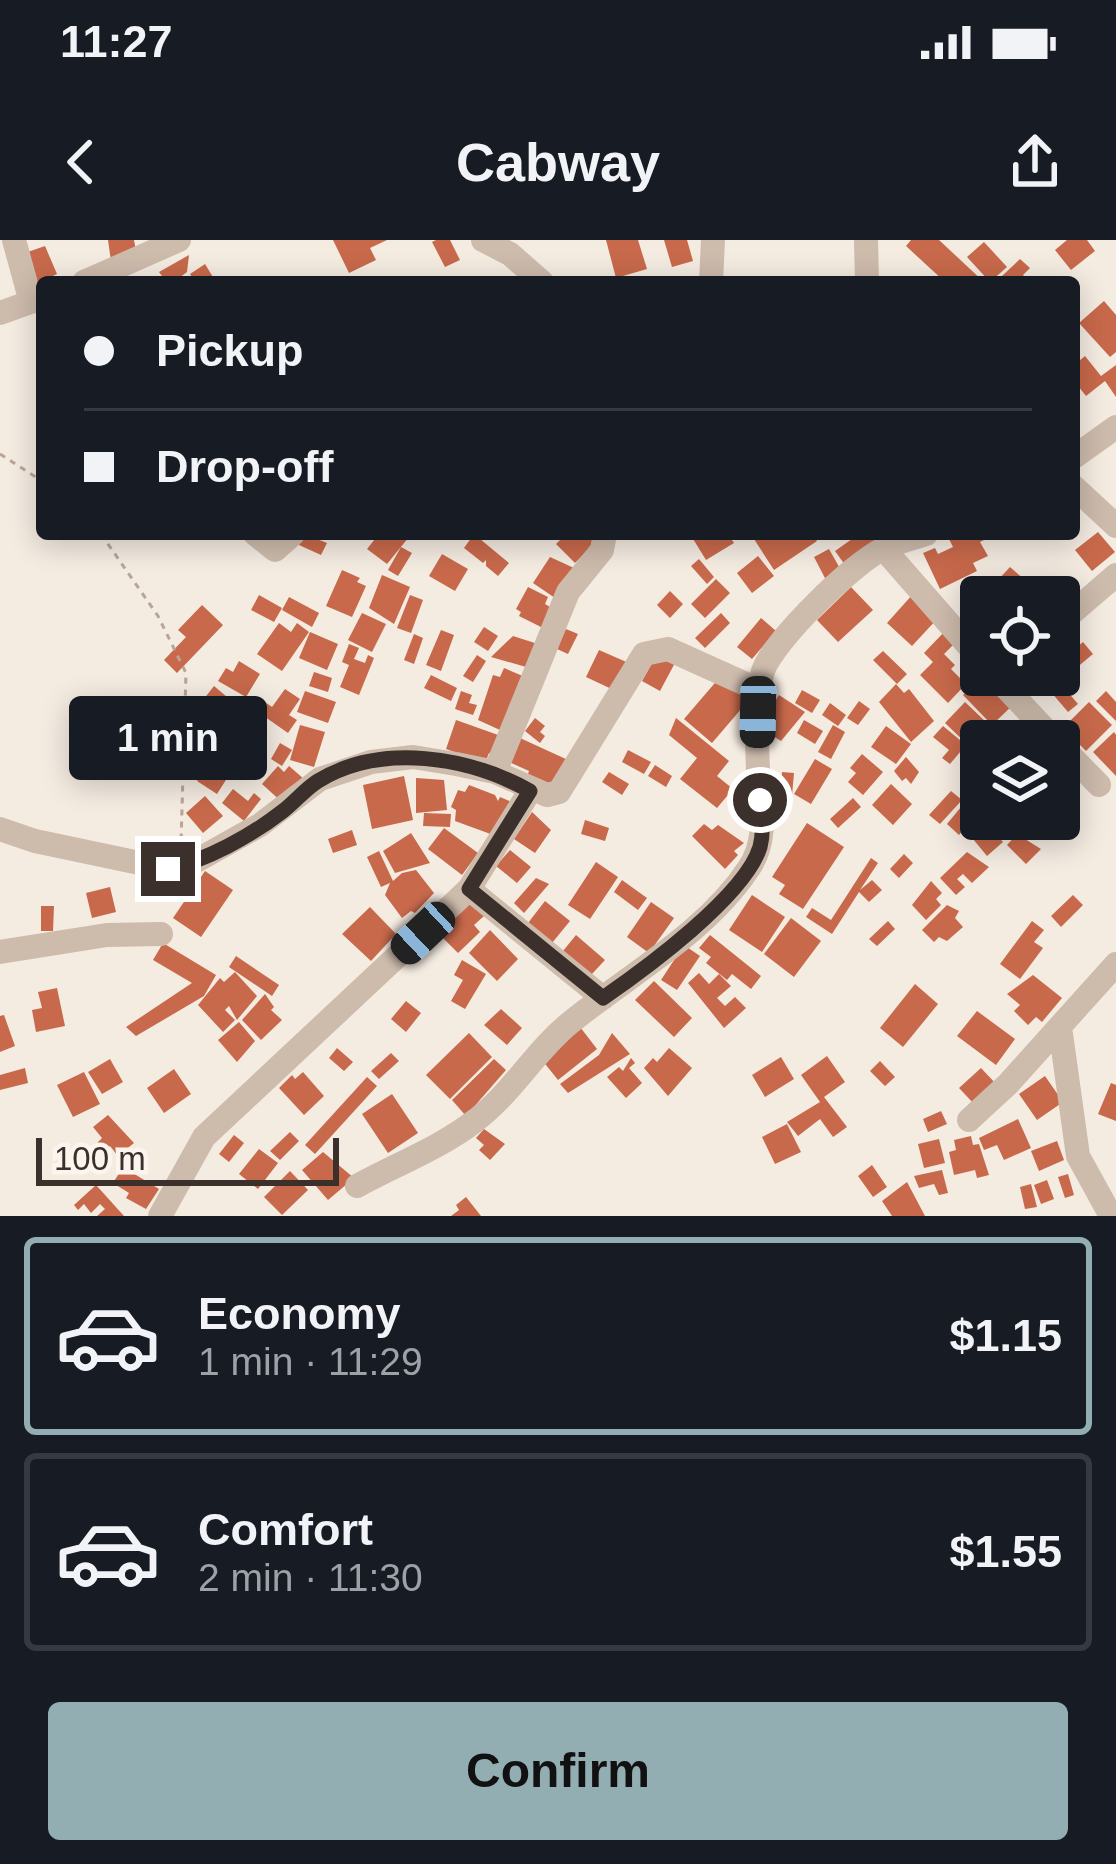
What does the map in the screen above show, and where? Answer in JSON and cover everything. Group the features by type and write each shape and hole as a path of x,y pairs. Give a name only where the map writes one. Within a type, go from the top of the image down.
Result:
{"street":[{"path":"0,313 36,300 14,240"},
{"path":"98,276 179,240"},
{"path":"483,240 510,254 535,276"},
{"path":"711,276 712,240"},
{"path":"866,240 867,276"},
{"path":"1080,453 1116,427"},
{"path":"1080,493 1116,526"},
{"path":"261,540 275,550 286,540"},
{"path":"495,772 568,592 602,550 604,540"},
{"path":"357,1186 475,1122 536,1053 718,905 759,849 763,827 759,689 765,666 843,577 883,548 908,540"},
{"path":"883,548 960,636"},
{"path":"1080,606 1116,575"},
{"path":"0,829 168,869 196,861 271,819 320,779 371,762 413,758 495,772 547,795 559,792 644,655 654,649 668,649 759,689"},
{"path":"1014,696 1037,720"},
{"path":"1080,766 1099,785"},
{"path":"160,1216 204,1137 469,889 530,791"},
{"path":"469,889 603,998"},
{"path":"0,952 107,934 161,934"},
{"path":"968,1120 1060,1027 1106,991 1116,964"},
{"path":"1060,1027 1078,1156 1111,1216"}],"path":[{"path":"0,454 36,477"},
{"path":"105,540 158,616 186,673 180,866"}],"building":[{"path":"108,240 134,240 137,256 111,261"},
{"path":"333,240 387,240 370,248 376,260 349,273"},
{"path":"450,240 460,260 445,267 432,242"},
{"path":"606,240 638,240 647,269 615,276"},
{"path":"664,240 687,240 693,261 672,267"},
{"path":"911,240 939,240 978,276 938,276 906,246"},
{"path":"1067,240 1087,240 1095,251 1071,270 1055,250"},
{"path":"984,242 1007,267 997,276 984,276 967,257"},
{"path":"45,246 57,274 36,276 32,286 22,254"},
{"path":"189,255 187,272 182,276 159,272"},
{"path":"1020,259 1030,268 1024,276 1002,276"},
{"path":"205,264 212,276 191,276"},
{"path":"1104,301 1116,315 1116,352 1110,357 1080,322"},
{"path":"1085,356 1101,376 1116,365 1116,397 1105,381 1086,396 1080,388 1080,360"},
{"path":"1098,532 1115,552 1092,571 1075,550"},
{"path":"301,540 327,543 321,555 299,545"},
{"path":"374,540 407,540 387,564 367,549"},
{"path":"470,540 481,540 509,563 498,576 486,560 483,563 464,548"},
{"path":"560,540 598,540 575,563 556,544"},
{"path":"694,540 732,540 734,543 706,560"},
{"path":"755,540 816,540 817,541 774,570"},
{"path":"851,540 876,543 845,565 835,551"},
{"path":"950,540 984,540 980,542 988,556 973,563 977,571 940,589 923,553 935,548 938,554 953,547"},
{"path":"401,547 412,553 398,576 388,570"},
{"path":"829,549 842,572 826,580 814,557"},
{"path":"442,554 468,569 455,591 429,576"},
{"path":"758,556 774,576 752,593 737,573"},
{"path":"550,557 574,568 555,598 533,583"},
{"path":"699,559 714,577 707,584 691,566"},
{"path":"342,570 366,586 352,617 326,606"},
{"path":"382,575 410,587 394,624 369,608"},
{"path":"716,579 730,593 705,618 691,604"},
{"path":"528,587 548,597 545,604 557,611 547,630 519,616 516,609"},
{"path":"851,587 873,610 838,642 817,620"},
{"path":"670,591 683,604 670,618 657,605"},
{"path":"913,594 938,618 912,646 887,623"},
{"path":"259,595 282,608 274,622 251,610"},
{"path":"410,595 423,600 411,633 397,628"},
{"path":"289,597 319,613 312,627 282,610"},
{"path":"202,605 223,625 177,673 164,660 186,637 178,630"},
{"path":"362,613 386,624 372,652 348,640"},
{"path":"721,613 730,623 705,648 695,638"},
{"path":"761,618 776,631 752,659 737,647"},
{"path":"279,623 291,632 297,623 309,632 282,671 257,654"},
{"path":"484,627 498,636 488,651 474,642"},
{"path":"948,628 959,639 944,654 960,678 960,690 948,703 920,675 933,662 924,653"},
{"path":"566,629 578,634 568,654 557,649"},
{"path":"441,630 454,635 441,671 426,665"},
{"path":"310,632 338,644 327,670 299,658"},
{"path":"414,634 423,638 414,664 404,660"},
{"path":"513,636 541,645 533,669 491,657"},
{"path":"1083,642 1093,654 1080,665"},
{"path":"349,644 359,648 354,659 365,663 368,655 374,658 359,695 340,687 349,665 342,662"},
{"path":"599,650 631,664 618,692 586,677"},
{"path":"659,651 676,661 660,691 642,681"},
{"path":"883,651 907,674 897,684 873,660"},
{"path":"477,655 486,661 473,682 463,676"},
{"path":"239,661 260,674 246,697 218,681 226,668 233,672"},
{"path":"504,668 525,677 500,730 478,720 493,675 500,677"},
{"path":"314,672 332,678 328,692 309,686"},
{"path":"431,675 457,688 451,701 424,688"},
{"path":"720,677 748,701 712,743 684,719"},
{"path":"896,684 904,693 909,689 934,721 911,742 879,702"},
{"path":"214,686 239,707 224,732 196,709"},
{"path":"285,689 300,699 289,715 297,720 288,733 258,712 265,702 272,707"},
{"path":"802,690 820,700 812,713 795,703"},
{"path":"305,691 336,702 328,723 297,712"},
{"path":"461,691 472,695 469,703 477,705 473,715 455,709"},
{"path":"1106,691 1116,702 1116,721 1096,701"},
{"path":"779,695 805,712 781,741 768,733 776,714 770,710"},
{"path":"964,696 1006,696 1014,704 997,720 987,720"},
{"path":"1054,696 1071,696 1078,704 1068,712"},
{"path":"859,701 870,709 858,725 847,718"},
{"path":"965,702 984,720 960,720 960,737 945,723"},
{"path":"1089,702 1112,725 1086,751 1080,745 1080,720 1071,720"},
{"path":"830,703 846,715 838,726 822,715"},
{"path":"181,715 195,721 189,735 213,746 208,758 170,740"},
{"path":"535,718 545,726 540,743 525,731"},
{"path":"676,718 729,761 717,776 733,789 717,808 680,779 697,758 669,735"},
{"path":"456,720 501,736 495,755 489,753 485,763 446,749"},
{"path":"804,720 823,731 815,744 797,733"},
{"path":"300,725 325,732 314,767 290,760"},
{"path":"833,725 845,732 831,759 818,752"},
{"path":"886,726 911,744 896,764 871,747"},
{"path":"943,726 960,740 960,752 950,764 942,758 949,750 933,737"},
{"path":"1114,732 1116,735 1116,776 1093,752"},
{"path":"520,738 568,760 555,786 527,777 529,771 509,762"},
{"path":"280,743 292,750 282,766 271,759"},
{"path":"628,750 651,762 644,774 622,762"},
{"path":"862,754 883,772 863,795 848,782 856,773 850,768"},
{"path":"906,757 919,772 911,784 894,771"},
{"path":"211,759 231,772 217,794 197,781"},
{"path":"815,759 832,769 811,804 794,794"},
{"path":"655,765 672,776 666,787 648,776"},
{"path":"278,766 284,772 289,766 304,779 283,803 262,784"},
{"path":"609,772 629,784 622,795 602,782"},
{"path":"782,772 794,773 791,807 780,806"},
{"path":"404,776 413,820 372,829 363,785"},
{"path":"416,778 444,780 447,810 416,813"},
{"path":"891,784 912,804 893,825 872,805"},
{"path":"469,785 495,795 498,801 500,797 514,803 496,836 455,821 456,810 451,807 458,790 465,792"},
{"path":"233,789 248,801 254,793 261,799 244,821 222,803"},
{"path":"951,791 960,798 940,824 929,815"},
{"path":"205,796 223,816 203,833 186,813"},
{"path":"853,798 861,807 838,828 830,819"},
{"path":"960,808 959,835 947,824"},
{"path":"532,812 551,830 535,853 514,839"},
{"path":"424,813 451,814 450,827 423,826"},
{"path":"585,820 609,828 605,841 581,834"},
{"path":"807,823 844,847 803,909 779,894 785,885 772,877"},
{"path":"704,824 712,830 718,825 744,843 725,869 692,836"},
{"path":"444,828 478,853 462,875 428,849"},
{"path":"352,830 357,845 333,853 328,839"},
{"path":"411,833 430,863 395,873 383,851"},
{"path":"974,840 1001,840 1003,842 987,856"},
{"path":"1012,840 1027,840 1041,849 1026,864 1007,845"},
{"path":"510,850 531,867 517,883 496,866"},
{"path":"379,851 393,881 416,870 434,893 415,913 402,918 385,895 390,883 381,887 367,857"},
{"path":"967,852 989,867 972,883 963,874 957,879 965,887 956,895 940,878"},
{"path":"904,854 913,863 899,878 890,869"},
{"path":"871,858 878,863 860,890 872,880 882,890 869,902 859,892 832,934 806,917 812,908 831,920"},
{"path":"596,862 618,877 590,919 568,905"},
{"path":"205,871 233,890 201,937 173,918"},
{"path":"536,878 549,884 524,913 514,903"},
{"path":"622,880 647,898 638,910 614,892"},
{"path":"931,881 942,893 936,899 941,905 926,920 912,905"},
{"path":"110,887 116,912 92,918 86,893"},
{"path":"752,895 785,917 762,952 729,930"},
{"path":"1073,895 1083,905 1061,927 1051,916"},
{"path":"468,898 484,916 474,925 480,932 458,953 438,933"},
{"path":"545,901 570,921 552,943 528,923"},
{"path":"651,902 674,918 649,953 627,937"},
{"path":"947,905 959,911 955,918 963,927 947,941 939,937 934,942 922,930"},
{"path":"41,906 54,906 53,931 41,931"},
{"path":"370,907 396,934 371,961 342,934"},
{"path":"791,918 821,941 794,977 764,954"},
{"path":"888,921 895,929 877,946 869,939"},
{"path":"1032,921 1044,930 1034,942 1043,948 1020,979 1000,964"},
{"path":"490,930 518,959 497,981 469,953"},
{"path":"576,935 605,960 591,975 563,951"},
{"path":"710,935 761,976 751,989 732,974 727,980 706,963 711,957 699,948"},
{"path":"163,943 216,975 204,996 136,1036 126,1027 192,983 153,960"},
{"path":"684,945 700,956 677,990 661,980"},
{"path":"236,956 279,985 272,996 229,967"},
{"path":"462,960 486,974 465,1009 451,1001 463,980 454,975"},
{"path":"235,972 257,996 237,1020 229,1006 225,1010 235,1020 223,1032 198,1005 220,978 224,982"},
{"path":"699,973 709,984 719,974 731,986 717,998 725,1006 735,997 746,1008 724,1028 688,983"},
{"path":"1033,975 1062,998 1042,1022 1036,1017 1028,1025 1014,1011 1020,1005 1007,994"},
{"path":"654,981 692,1018 674,1037 635,1000"},
{"path":"915,984 938,1004 903,1047 880,1028"},
{"path":"57,988 65,1026 36,1032 32,1010 42,1008 38,992"},
{"path":"265,994 274,1007 271,1010 282,1020 261,1040 242,1020"},
{"path":"406,1001 421,1013 406,1032 391,1019"},
{"path":"501,1009 522,1028 507,1045 484,1025"},
{"path":"977,1011 1015,1039 996,1065 957,1036"},
{"path":"4,1015 15,1046 0,1052 0,1016"},
{"path":"239,1022 255,1041 237,1062 218,1040"},
{"path":"577,1023 597,1049 558,1080 538,1055"},
{"path":"469,1033 492,1057 450,1099 426,1075"},
{"path":"612,1033 630,1054 568,1093 560,1084 599,1055"},
{"path":"337,1048 353,1062 344,1071 329,1058"},
{"path":"669,1048 692,1068 668,1096 644,1068"},
{"path":"391,1053 399,1061 379,1079 371,1071"},
{"path":"827,1056 845,1082 824,1097 847,1127 833,1137 820,1119 798,1136 787,1122 820,1102 801,1075"},
{"path":"781,1057 794,1079 765,1097 752,1075"},
{"path":"631,1058 635,1063 629,1068 642,1083 626,1098 607,1077 619,1067 623,1071"},
{"path":"110,1059 123,1082 102,1094 88,1072"},
{"path":"494,1059 506,1070 466,1116 452,1100"},
{"path":"880,1061 895,1077 885,1086 870,1071"},
{"path":"25,1068 28,1083 0,1090 0,1075"},
{"path":"981,1068 997,1085 975,1105 959,1088"},
{"path":"174,1069 191,1094 164,1113 147,1088"},
{"path":"84,1072 100,1104 73,1117 57,1085"},
{"path":"303,1072 324,1096 304,1115 279,1088 292,1075 295,1079"},
{"path":"1045,1076 1063,1102 1037,1120 1019,1094"},
{"path":"367,1077 377,1086 315,1154 305,1145"},
{"path":"1111,1083 1116,1085 1116,1121 1098,1114"},
{"path":"392,1094 418,1133 388,1153 362,1114"},
{"path":"941,1111 947,1124 928,1132 923,1119"},
{"path":"108,1115 134,1143 118,1156 110,1146 103,1152 96,1144 102,1138 93,1127"},
{"path":"1018,1119 1031,1148 1004,1160 997,1145 984,1150 979,1138"},
{"path":"787,1124 801,1152 775,1164 762,1137"},
{"path":"484,1129 505,1144 490,1160 479,1150 484,1145 476,1138"},
{"path":"290,1132 299,1141 280,1160 270,1151"},
{"path":"234,1135 244,1143 229,1162 219,1154"},
{"path":"971,1136 973,1145 979,1144 989,1175 977,1178 975,1170 954,1175 949,1152 956,1150 954,1140"},
{"path":"939,1139 945,1163 924,1168 918,1144"},
{"path":"1057,1141 1064,1160 1039,1171 1031,1151"},
{"path":"259,1149 278,1163 258,1189 239,1174"},
{"path":"323,1152 354,1178 328,1200 302,1170"},
{"path":"872,1165 887,1187 873,1197 858,1176"},
{"path":"123,1167 159,1189 146,1209 126,1198 129,1193 113,1183"},
{"path":"942,1170 948,1193 939,1195 934,1184 919,1188 914,1176"},
{"path":"290,1171 308,1190 282,1215 264,1197"},
{"path":"1068,1174 1074,1195 1065,1198 1058,1177"},
{"path":"1047,1180 1054,1199 1041,1204 1034,1185"},
{"path":"907,1182 925,1216 892,1216 882,1201"},
{"path":"1031,1184 1037,1207 1025,1209 1020,1187"},
{"path":"96,1185 124,1216 97,1216 105,1209 100,1204 91,1213 84,1204 78,1210 74,1205"},
{"path":"466,1197 481,1216 451,1216 459,1210 456,1205"}],"route":[{"path":"168,869 196,861 282,812 320,779 371,762 413,758 495,772 530,791 469,889 603,998 718,905 749,868 763,827 760,800"}]}
